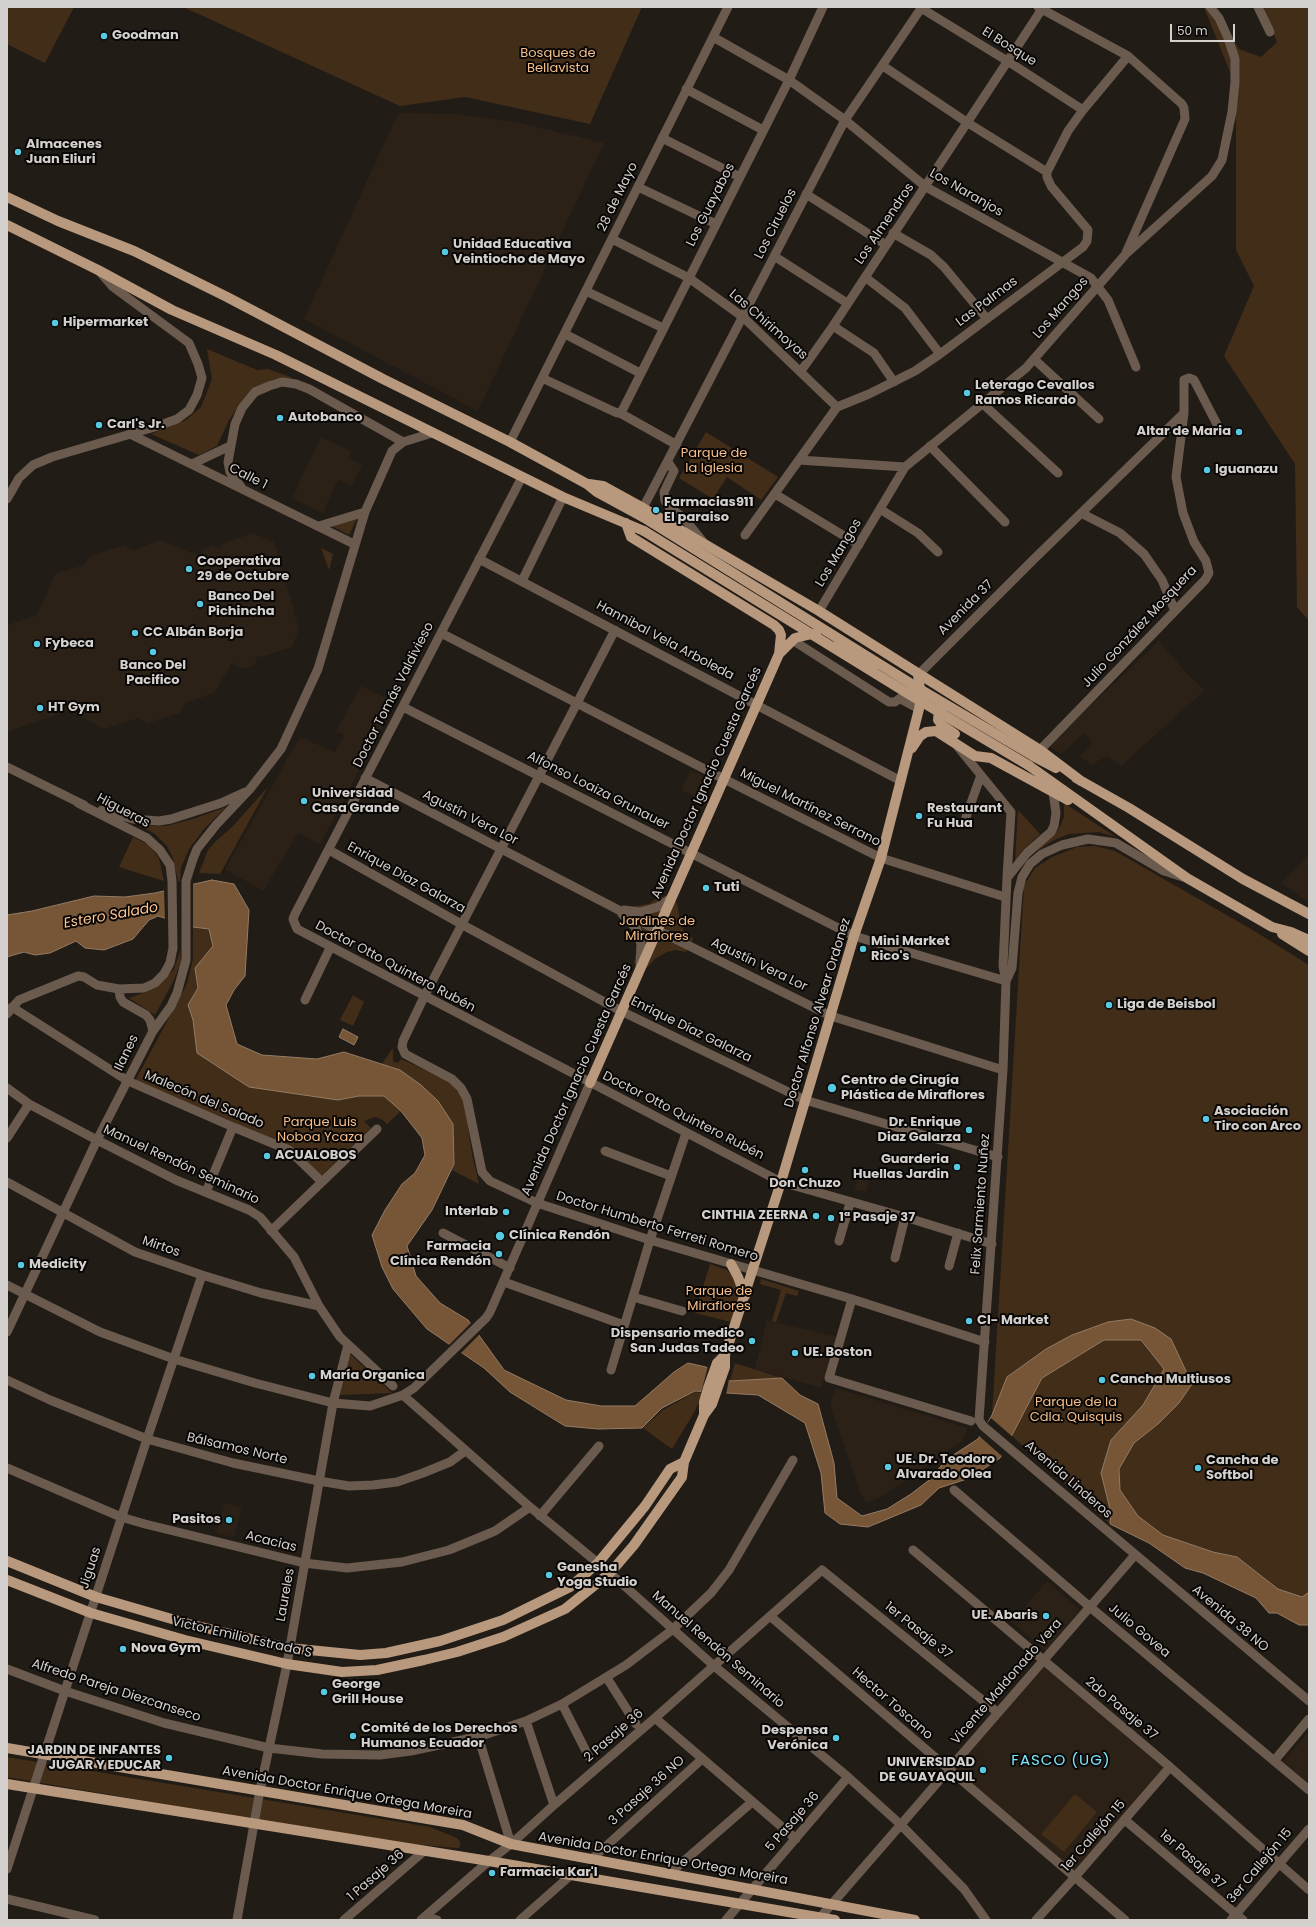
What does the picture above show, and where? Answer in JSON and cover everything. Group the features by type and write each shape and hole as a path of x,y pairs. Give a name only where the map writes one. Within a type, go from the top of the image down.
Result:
{"main road":[{"path":"7,197 58,221 134,251 274,321 408,392 510,442 587,484 598,492 705,545 819,611 958,699 1034,757 1116,828"},
{"path":"7,225 98,270 172,310 276,355 563,497 644,531 907,693 1081,781 1242,879 1309,914"},
{"path":"643,513 884,667 1034,757"},
{"path":"626,523 631,537 763,618 779,630 781,635 779,654"},
{"path":"763,618 776,615 783,608 784,597 778,587"},
{"path":"779,654 784,647 795,638 813,633 831,633 861,638"},
{"path":"813,633 826,638 912,689 921,697"},
{"name":"Avenida Doctor Ignacio Cuesta Garcés","path":"590,1083 779,654"},
{"name":"Doctor Alfonso Alvear Ordonez","path":"708,1403 753,1271 854,936 881,858 919,709 921,697 918,675"},
{"path":"958,699 950,699 939,711 938,720 942,725 991,758 1022,773 1116,828 1187,878 1272,927 1309,951"},
{"path":"905,767 914,744 920,736 926,732 936,731 975,756 991,758"},
{"path":"1272,927 1291,932 1309,940"},
{"path":"731,1264 738,1277 745,1296"},
{"name":"Víctor Emilio Estrada S","path":"7,1580 90,1613 185,1640 286,1664 342,1672 377,1670 457,1652 503,1637 565,1609 610,1573 634,1545 678,1484 683,1473 684,1462 708,1403"},
{"name":"Víctor Emilio Estrada S","path":"7,1561 96,1597 189,1624 289,1648 360,1655 386,1653 452,1638 503,1620 570,1587 598,1563 645,1506 674,1466 684,1462"},
{"path":"665,1477 672,1471 679,1472 678,1484"},
{"path":"185,1640 189,1624"},
{"path":"452,1638 457,1652"},
{"name":"Avenida Doctor Enrique Ortega Moreira","path":"7,1748 44,1753 463,1825 511,1844 593,1858 669,1874 832,1903 915,1920"},
{"path":"7,1784 488,1861 819,1919 835,1920"}],"street":[{"name":"28 de Mayo","path":"510,442 728,7"},
{"name":"Los Guayabos","path":"620,413 789,80 823,7"},
{"name":"El Bosque","path":"922,7 1083,110"},
{"name":"Los Ciruelos","path":"643,513 845,120 922,7"},
{"path":"1125,255 1212,176 1222,160 1232,112 1235,82 1235,59 1228,38 1218,18 1210,7"},
{"path":"1258,7 1270,32"},
{"path":"883,66 968,123 1047,172 1068,131 1083,110 1128,56 1040,8"},
{"name":"Los Almendros","path":"801,371 833,326 1009,62 1040,8"},
{"name":"Los Naranjos","path":"713,37 789,80 845,120 926,187 1091,278 1098,285 1114,313 1136,367"},
{"name":"Los Mangos","path":"819,611 906,467 1026,368 1125,255 1186,119 1182,104 1128,56"},
{"path":"686,89 763,130"},
{"path":"662,138 740,177"},
{"name":"Las Palmas","path":"837,407 894,382 940,354 1083,247 1087,241 1088,230 1051,186 1047,172"},
{"path":"638,187 716,224"},
{"path":"806,194 886,245"},
{"path":"894,233 931,255 944,267 987,319"},
{"name":"Las Chirimoyas","path":"612,239 689,278 743,317 837,407"},
{"path":"774,256 847,303"},
{"path":"7,499 19,478 33,465 52,457 177,419 189,410 197,395 202,378 189,343 113,287 98,270"},
{"path":"865,277 905,308 940,354"},
{"path":"586,291 663,328"},
{"path":"833,326 874,353 894,382"},
{"path":"565,334 640,373"},
{"path":"1034,359 1099,419"},
{"path":"542,378 620,413 677,446"},
{"path":"1184,413 1183,385 1184,380 1189,378 1194,380 1221,432"},
{"path":"241,487 230,472 228,462 235,424 242,408 254,392 282,382 309,388 403,442 432,432"},
{"path":"983,404 1058,473"},
{"path":"745,535 837,407"},
{"name":"Avenida 37","path":"918,675 1032,560 1184,413"},
{"name":"Julio González Mosquera","path":"1034,757 1205,580 1209,573 1206,561 1194,542 1183,513 1176,477 1184,413"},
{"name":"Calle 1","path":"130,434 241,487 354,544"},
{"name":"Ilanes","path":"7,1332 26,1296 62,1212 97,1140 153,1031 171,1006 183,974 186,960 186,881 197,849 216,825 250,789 282,749 318,670 354,544 365,512 392,451 403,442"},
{"path":"192,464 230,446"},
{"path":"930,446 1005,522"},
{"path":"799,460 906,467"},
{"path":"668,462 674,471 664,492 665,501 670,508 684,518 705,545"},
{"name":"Doctor Tomás Valdivieso","path":"295,925 293,919 295,914 522,477"},
{"path":"775,494 859,545"},
{"path":"522,581 563,497"},
{"path":"880,509 918,533 938,552"},
{"path":"320,526 365,512"},
{"path":"1081,513 1120,533 1144,554 1162,580 1175,611"},
{"name":"Hannibal Vela Arboleda","path":"479,559 901,781"},
{"path":"424,997 463,925 615,630"},
{"name":"Miguel Martínez Serrano","path":"441,633 881,858 1005,897"},
{"path":"797,643 889,702 895,702 912,689"},
{"path":"901,698 919,709"},
{"name":"Alfonso Loaiza Grunauer","path":"403,706 854,936 1006,981"},
{"name":"Felix Sarmiento Nuñez","path":"955,742 1011,812 1005,897 1003,966 1006,981 1003,1070 979,1420 983,1426"},
{"path":"7,767 78,803 133,819 159,821 171,819 221,803 250,789"},
{"path":"966,818 981,774"},
{"name":"Agustín Vera Lor","path":"365,778 657,930 831,1016 1003,1070"},
{"path":"1007,878 1027,853 1050,832 1054,826 1056,813 1053,792"},
{"name":"Higueras","path":"9,1011 19,1000 78,976 84,977 97,985 119,989 144,988 155,983 164,974 170,963 173,948 172,881 170,864 160,850 147,838 78,803"},
{"name":"Felix Sarmiento Nuñez","path":"1006,981 1012,968 1018,893 1022,877 1030,864 1042,854 1062,845 1088,839 1116,843 1164,871 1187,878"},
{"name":"Enrique Díaz Galarza","path":"328,850 621,1011 805,1100 998,1157"},
{"path":"617,909 640,912 658,907 671,898"},
{"path":"617,909 636,928 641,944 640,967"},
{"name":"Doctor Otto Quintero Rubén","path":"295,925 301,932 330,948 781,1182 850,1203 905,1217 992,1244"},
{"path":"304,1000 330,948"},
{"path":"119,989 120,997 124,1002 146,1015 150,1020 153,1031"},
{"name":"Doctor Humberto Ferreti Romero","path":"424,997 403,1041 402,1047 405,1054 452,1079 461,1088 467,1099 482,1172 490,1181 537,1203 650,1240 852,1299 984,1342"},
{"name":"Malecón del Salado","path":"9,1011 128,1081 289,1150 321,1181"},
{"name":"Avenida Doctor Ignacio Cuesta Garcés","path":"7,1285 26,1296 100,1332 174,1359 333,1403 370,1406 403,1395 414,1388 486,1318 504,1282 590,1083"},
{"name":"Manuel Rendón Seminario","path":"7,1088 29,1104 97,1140 176,1180 250,1210 260,1217 294,1257 319,1306 340,1337 393,1386"},
{"path":"7,1138 29,1104"},
{"path":"206,1192 233,1127"},
{"path":"272,1231 321,1181 377,1129"},
{"path":"611,1370 650,1240 686,1132"},
{"path":"605,1151 671,1176"},
{"name":"Mirtos","path":"7,1182 123,1247 202,1275 261,1293 319,1306"},
{"path":"839,1241 850,1203"},
{"path":"895,1258 905,1217"},
{"path":"444,1233 510,1268"},
{"path":"949,1266 958,1233"},
{"name":"Jiguas","path":"7,1869 146,1439 202,1275"},
{"path":"504,1282 624,1325"},
{"path":"633,1297 682,1311"},
{"path":"852,1299 829,1378 971,1421"},
{"name":"Laureles","path":"237,1920 260,1790 289,1648 333,1403 348,1345"},
{"name":"Bálsamos Norte","path":"7,1380 50,1400 146,1439 233,1463 349,1486 397,1482 450,1462 465,1451"},
{"name":"Manuel Rendón Seminario","path":"403,1395 540,1516 610,1573 672,1630 848,1777 900,1824 964,1889 986,1920"},
{"name":"Avenida Linderos","path":"983,1426 1018,1454 1135,1555"},
{"path":"540,1516 599,1446"},
{"name":"Alfredo Pareja Diezcanseco","path":"7,1669 65,1691 164,1723 269,1748 322,1754 380,1755 411,1751 478,1736 526,1721 562,1704 607,1678 672,1630 711,1593 729,1570 794,1460"},
{"name":"Acacias","path":"7,1468 122,1517 145,1524 304,1563 347,1568 402,1562 449,1550 495,1531 530,1507"},
{"name":"Julio Govea","path":"954,1490 1090,1607 1309,1790"},
{"name":"2do Pasaje 37","path":"913,1550 1170,1767 1309,1890"},
{"name":"Vicente Maldonado Vera","path":"819,1919 1042,1660 1135,1555"},
{"name":"Avenida 38 NO","path":"1135,1555 1309,1701"},
{"name":"2 Pasaje 36","path":"422,1919 488,1861 511,1844 822,1570"},
{"name":"1er Pasaje 37","path":"822,1570 997,1712"},
{"name":"Hector Toscano","path":"770,1616 1074,1878 1125,1920"},
{"path":"607,1678 636,1724"},
{"path":"562,1704 589,1757"},
{"path":"655,1718 796,1839"},
{"path":"1274,1761 1309,1719"},
{"path":"526,1721 554,1805"},
{"path":"478,1736 511,1844"},
{"name":"3 Pasaje 36 NO","path":"593,1858 702,1759"},
{"name":"1er Callejón 15","path":"1036,1920 1170,1767"},
{"name":"5 Pasaje 36","path":"726,1920 848,1777"},
{"path":"669,1874 752,1802"},
{"name":"1er Pasaje 37","path":"1125,1820 1237,1918"},
{"name":"3er Callejón 15","path":"1237,1918 1309,1829"},
{"name":"1 Pasaje 36","path":"344,1920 424,1851"},
{"path":"520,1920 571,1875"},
{"path":"7,1899 95,1920"},
{"path":"422,1919 437,1920"}],"shaded area":[{"name":"Unidad Educativa Veintiocho de Mayo","path":"398,113 458,114 521,123 604,143 478,411 304,319"},
{"path":"321,437 351,451 348,458 362,465 352,486 338,480 323,513 292,498"},
{"path":"253,533 274,542 299,629 292,647 261,657 258,656 254,665 242,669 232,663 214,693 185,703 180,713 148,723 138,718 104,729 70,710 7,732 7,625 37,615 55,574 84,565 90,556 124,545 133,550 160,540 199,556 203,549 213,545 219,549 222,544"},
{"path":"1159,641 1190,677 1205,690 1121,766 1107,756 1091,765 1080,756 1092,743 1084,733 1061,754 1048,746"},
{"name":"Universidad Casa Grande","path":"361,686 395,702 320,845 298,833 263,891 225,869 300,737 335,752 344,735 336,731"},
{"path":"691,770 714,781 705,802 681,790"},
{"path":"1309,855 1309,902 1281,883"},
{"path":"860,1171 871,1173 866,1192 854,1189"},
{"name":"UE. Boston","path":"767,1320 837,1337 821,1388 755,1369"},
{"name":"UE. Dr. Teodoro Alvarado Olea","path":"836,1388 967,1428 962,1441 883,1496 867,1503 861,1494 830,1405"},
{"name":"Pasitos","path":"225,1503 242,1508 234,1537 216,1533"},
{"name":"UE. Abaris","path":"1047,1581 1080,1610 1045,1651 1012,1622"},
{"path":"1042,1661 1168,1769 1071,1879 948,1770"},
{"path":"1309,1732 1309,1783 1282,1762"}],"green space":[{"path":"7,7 74,7 45,63 7,44"},
{"name":"Bosques de Bellavista","path":"183,7 642,7 590,124 465,97 400,106"},
{"path":"1204,7 1213,7 1239,49 1261,57 1277,42 1263,7 1309,7 1309,621 1297,607 1295,464 1224,356 1254,286 1236,250 1236,87"},
{"path":"207,349 257,370 268,369 293,378 259,386 242,402 229,420 217,446 199,455 151,434 186,420 201,407 212,379"},
{"name":"Parque de la Iglesia","path":"706,432 778,477 761,500 727,477 713,499 679,478"},
{"path":"357,519 349,535 332,526"},
{"path":"321,548 333,554 329,570"},
{"path":"268,787 220,874 199,873 208,850 231,828"},
{"path":"1064,803 1116,837 1099,832 1069,834 1054,840 1035,852 1059,829 1064,817"},
{"path":"226,807 204,829 189,849 181,868 180,881 178,881 173,858 167,846 155,834 139,825 166,826 193,819"},
{"path":"1018,810 1040,834 1023,850 1015,862"},
{"path":"133,837 149,845 159,858 164,881 119,867"},
{"path":"1095,846 1115,851 1251,929 1309,965 1309,1592 1302,1597 1278,1589 1237,1557 1213,1552 1163,1535 1138,1516 1120,1490 1119,1469 1134,1443 1158,1424 1179,1403 1171,1339 1108,1322 1072,1335 1046,1349 1007,1377 992,1415 1024,886 1035,868 1052,857 1077,847"},
{"name":"Jardines de Miraflores","path":"660,896 677,903 681,925 684,931 693,939 686,952 675,950 667,952 656,958 647,968 634,963 637,948 634,935 626,922 635,906 649,904"},
{"name":"Parque Luis Noboa Ycaza","path":"193,927 209,929 213,946 196,968 198,988 188,1005 193,1020 197,1053 338,1100 359,1096 384,1096 401,1111 387,1124 383,1120 375,1117 364,1121 371,1128 321,1176 292,1149 134,1083 187,984 193,959"},
{"path":"180,951 181,962 173,982 155,1015 129,998 149,991 165,979 174,969"},
{"path":"353,995 364,1002 353,1026 340,1020"},
{"path":"393,1048 393,1061 398,1063 401,1059 449,1081 464,1100 472,1154 479,1184 452,1170 454,1164 453,1124 381,1065"},
{"name":"Parque de Miraflores","path":"710,1264 727,1270 737,1281 739,1295 731,1322 695,1313"},
{"path":"761,1279 799,1291 797,1296 786,1293 776,1322 772,1321 781,1290 760,1284"},
{"name":"Parque de la Cdla. Quisquis","path":"1104,1340 1141,1340 1164,1369 1143,1405 1111,1440 1101,1473 1111,1513 1110,1524 1012,1436 1042,1378"},
{"path":"349,1353 392,1393 340,1395"},
{"path":"735,1363 763,1372 782,1378 730,1381"},
{"path":"695,1392 704,1393 672,1449 643,1428 663,1410"},
{"path":"7,1757 430,1827 457,1838 460,1842 460,1847 378,1841 7,1777"},
{"path":"1075,1794 1097,1812 1064,1852 1041,1834"}],"water":[{"name":"Estero Salado","path":"212,880 234,884 249,910 245,976 234,990 226,1005 237,1044 262,1055 317,1059 344,1052 400,1070 421,1085 438,1101 453,1124 454,1164 432,1210 407,1246 416,1276 440,1303 468,1320 504,1370 566,1400 601,1406 635,1406 674,1372 688,1363 706,1367 730,1381 782,1378 800,1395 818,1404 834,1463 837,1498 862,1516 887,1509 911,1494 928,1481 947,1459 978,1439 992,1415 1007,1377 1046,1349 1072,1335 1108,1322 1131,1319 1155,1328 1171,1339 1192,1384 1179,1403 1158,1424 1134,1443 1119,1469 1120,1490 1138,1516 1163,1535 1213,1552 1237,1557 1278,1589 1302,1597 1309,1592 1309,1625 1299,1625 1277,1613 1269,1613 1256,1598 1203,1573 1185,1568 1149,1543 1110,1524 1111,1513 1101,1473 1111,1440 1143,1405 1164,1369 1141,1340 1104,1340 1042,1378 1000,1458 970,1478 939,1488 921,1505 868,1527 840,1524 825,1513 821,1473 805,1423 758,1395 695,1391 662,1408 642,1428 598,1429 565,1426 510,1392 484,1368 427,1329 393,1289 382,1267 372,1235 385,1210 402,1184 415,1173 425,1155 422,1138 401,1111 384,1096 359,1096 338,1100 249,1087 197,1053 193,1020 188,1005 198,988 195,968 213,946 209,929 193,927 158,916 149,920 133,939 104,950 85,948 76,941 50,953 35,955 24,952 7,957 7,915 32,911 94,896 125,897 155,893"},
{"path":"343,1029 358,1037 354,1045 339,1037"}],"pier":[{"path":"193,883 193,929 165,920 164,889"},
{"path":"471,1323 480,1334 460,1354 448,1346"},
{"path":"708,1366 729,1379 726,1395 701,1393"},
{"path":"991,1418 1014,1438 1003,1457 978,1435"}],"place":[{"name":"Goodman","path":"104,36"},
{"name":"Almacenes Juan Eliuri","path":"18,152"},
{"name":"Unidad Educativa Veintiocho de Mayo","path":"445,252"},
{"name":"Hipermarket","path":"55,323"},
{"name":"Leterago Cevallos Ramos Ricardo","path":"967,393"},
{"name":"Autobanco","path":"280,418"},
{"name":"Carl's Jr.","path":"99,425"},
{"name":"Altar de Maria","path":"1239,432"},
{"name":"Iguanazu","path":"1207,470"},
{"name":"Farmacias911 El paraiso","path":"656,510"},
{"name":"Cooperativa 29 de Octubre","path":"189,569"},
{"name":"Banco Del Pichincha","path":"200,604"},
{"name":"CC Albán Borja","path":"135,633"},
{"name":"Fybeca","path":"37,644"},
{"name":"Banco Del Pacifico","path":"153,652"},
{"name":"HT Gym","path":"40,708"},
{"name":"Universidad Casa Grande","path":"304,801"},
{"name":"Restaurant Fu Hua","path":"919,816"},
{"name":"Tuti","path":"706,888"},
{"name":"Mini Market Rico's","path":"863,949"},
{"name":"Liga de Beisbol","path":"1109,1005"},
{"name":"Centro de Cirugía Plástica de Miraflores","path":"832,1088"},
{"name":"Asociación Tiro con Arco","path":"1206,1119"},
{"name":"Dr. Enrique Diaz Galarza","path":"969,1130"},
{"name":"ACUALOBOS","path":"267,1156"},
{"name":"Guarderia Huellas Jardin","path":"957,1167"},
{"name":"Don Chuzo","path":"805,1170"},
{"name":"Interlab","path":"506,1212"},
{"name":"CINTHIA ZEERNA","path":"816,1216"},
{"name":"1ª Pasaje 37","path":"831,1218"},
{"name":"Clínica Rendón","path":"500,1236"},
{"name":"Farmacia Clínica Rendón","path":"499,1254"},
{"name":"Medicity","path":"21,1265"},
{"name":"CI- Market","path":"969,1321"},
{"name":"Dispensario medico San Judas Tadeo","path":"752,1341"},
{"name":"UE. Boston","path":"795,1353"},
{"name":"María Organica","path":"312,1376"},
{"name":"Cancha Multiusos","path":"1102,1380"},
{"name":"UE. Dr. Teodoro Alvarado Olea","path":"888,1467"},
{"name":"Cancha de Softbol","path":"1198,1468"},
{"name":"Pasitos","path":"229,1520"},
{"name":"Ganesha Yoga Studio","path":"549,1575"},
{"name":"UE. Abaris","path":"1046,1616"},
{"name":"Nova Gym","path":"123,1649"},
{"name":"George Grill House","path":"324,1692"},
{"name":"Comité de los Derechos Humanos Ecuador","path":"353,1736"},
{"name":"Despensa Verónica","path":"836,1738"},
{"name":"JARDIN DE INFANTES JUGAR Y EDUCAR","path":"169,1758"},
{"name":"UNIVERSIDAD DE GUAYAQUIL","path":"983,1770"},
{"name":"Farmacia Kar'l","path":"492,1873"}],"district":[{"name":"FASCO (UG)","path":"1061,1761"}]}
